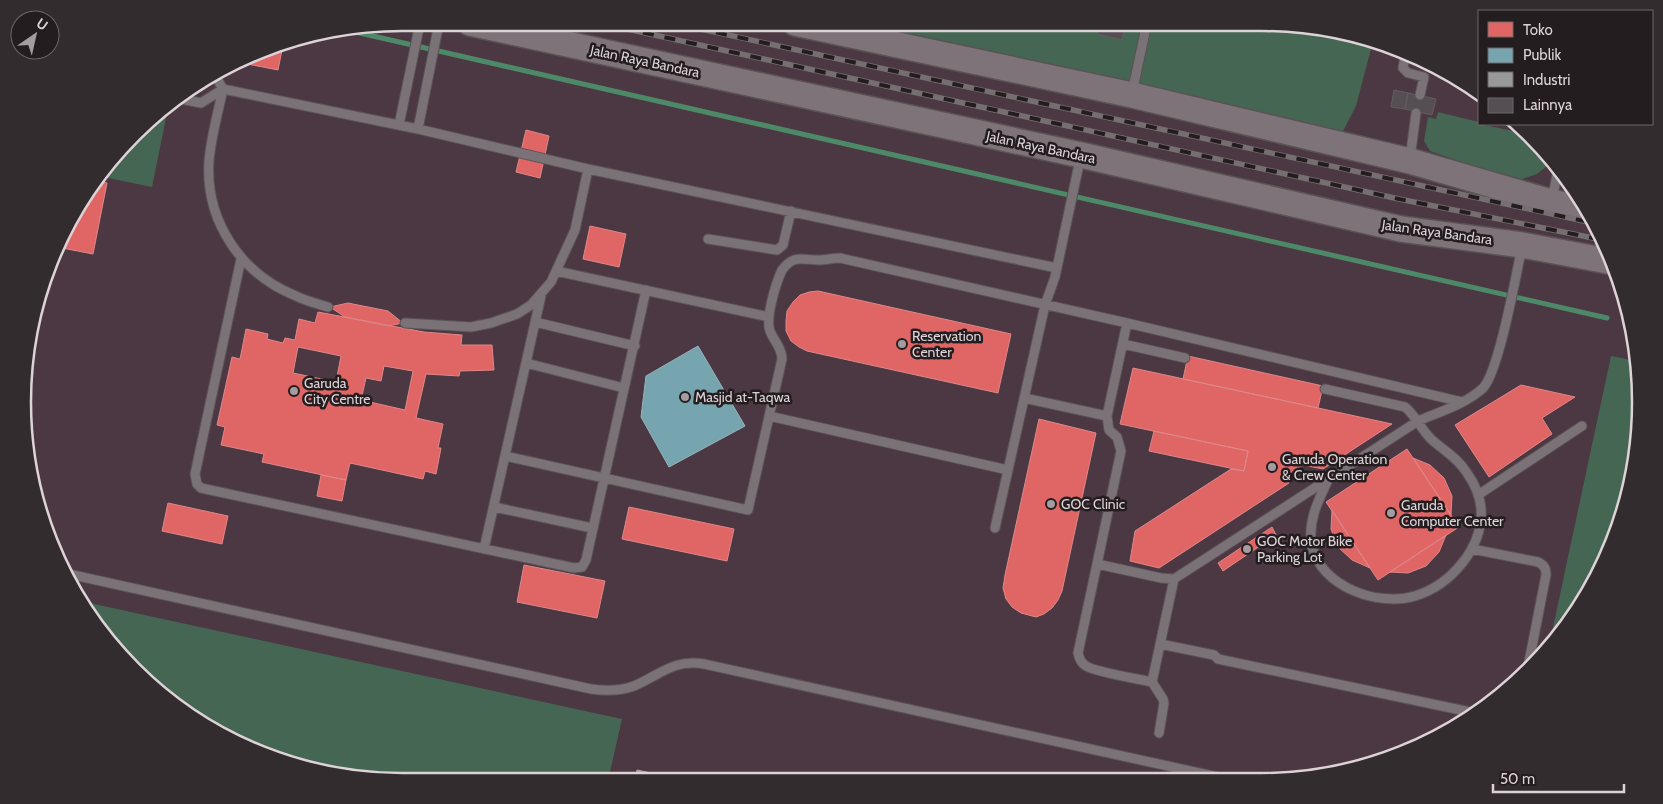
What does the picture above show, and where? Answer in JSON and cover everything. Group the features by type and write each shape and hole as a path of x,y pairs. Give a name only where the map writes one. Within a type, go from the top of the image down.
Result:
{"street":[{"name":"Jalan Raya Bandara","path":"508,31 1078,166 1401,229 1520,256 1605,261"},
{"path":"850,31 902,46 1132,95 1410,161 1576,208"}],"lane":[{"path":"399,126 418,31"},
{"path":"418,129 437,31"},
{"path":"885,31 888,37 902,46"},
{"path":"1132,95 1145,31"},
{"path":"1404,60 1403,68 1408,73 1424,77 1420,94"},
{"path":"218,80 223,89 209,160 209,177 217,219 226,238 241,259 272,284 295,296 328,307"},
{"path":"187,100 201,103 223,89 418,129 588,169 1057,268"},
{"path":"1410,161 1416,113"},
{"path":"995,528 1046,305 1057,268 1078,166"},
{"path":"405,323 471,327 491,324 517,314 532,305 551,282 575,230 588,169"},
{"path":"1551,202 1556,178"},
{"path":"708,239 777,250 783,245 791,211"},
{"path":"1097,564 1161,578 1174,579 1418,421 1476,394 1489,380 1520,256"},
{"path":"506,456 748,510 782,354 770,332 769,317 782,270 787,264 800,258 820,260 840,258 1462,402"},
{"path":"241,259 195,474 197,484 207,490 578,568 585,564 646,290"},
{"path":"556,271 769,317"},
{"path":"484,549 541,294"},
{"path":"535,322 635,346"},
{"path":"1127,323 1107,416 1109,430 1117,437 1121,451 1078,653 1079,658 1091,669 1152,682 1161,694 1164,703 1159,733"},
{"path":"1123,344 1185,358"},
{"path":"526,363 624,388"},
{"path":"1325,389 1405,407 1412,413 1432,440 1457,460 1466,472 1478,495 1481,508 1480,522 1472,549 1455,572 1442,583 1415,596 1386,599 1348,588 1324,570 1316,558 1312,546 1312,519 1316,506 1330,478"},
{"path":"1024,398 1107,416"},
{"path":"769,416 1008,470"},
{"path":"1478,495 1582,426"},
{"path":"494,507 592,528"},
{"path":"1472,549 1538,562 1546,568 1530,657"},
{"path":"74,575 591,689 624,689 675,665 694,662 1204,773"},
{"path":"1152,682 1174,579"},
{"path":"1160,644 1214,655 1218,660 1465,711"}],"shaded area":[{"path":"402,31 1261,31 1309,34 1333,38 1403,59 1425,69 1478,102 1478,125 1507,125 1523,140 1555,176 1569,196 1594,238 1604,260 1625,330 1629,354 1632,402 1629,450 1625,474 1604,544 1582,587 1555,628 1523,664 1487,696 1446,723 1403,745 1357,760 1309,770 1261,773 402,773 354,770 330,766 260,745 238,735 196,710 158,681 108,628 81,587 59,544 38,474 34,450 31,402 34,354 44,306 59,260 69,238 108,176 140,140 176,108 238,69 260,59 306,44 354,34"}],"green space":[{"path":"894,31 1261,31 1309,34 1371,48 1356,106 1342,133 896,34"},
{"path":"1438,112 1478,122 1478,125 1514,131 1547,166 1537,174 1517,181 1430,151 1424,141 1428,117 1436,119"},
{"path":"166,116 152,187 108,178 123,158"},
{"path":"1611,356 1629,360 1632,402 1631,426 1625,474 1619,498 1604,544 1594,566 1569,608 1552,631"},
{"path":"91,603 622,719 610,773 402,773 354,770 330,766 260,745 238,735 196,710 176,696 140,664 108,628"}],"building: Toko":[{"path":"282,51 278,70 248,64"},
{"path":"526,130 549,136 540,178 516,172"},
{"path":"104,182 107,183 93,254 64,248 81,217"},
{"path":"590,226 626,234 619,267 583,259"},
{"name":"Reservation Center","path":"818,291 1011,334 998,393 807,351 799,347 791,341 786,331 787,311 800,295"},
{"path":"348,303 388,311 403,323 388,326 345,317 330,307"},
{"name":"Garuda City Centre","path":"318,312 424,332 462,335 461,345 492,345 494,370 460,371 459,376 426,374 416,418 443,424 438,448 441,448 436,474 425,471 423,479 350,463 346,480 262,462 264,454 221,445 225,427 217,425 232,357 240,359 246,329 268,334 267,339 283,343 285,338 295,340 299,319 315,323","holes":["298,347 341,356 336,382 293,373","384,366 413,371 405,410 361,400 366,378 381,381"]},
{"path":"1188,356 1323,386 1318,408 1183,379"},
{"name":"Garuda Operation & Crew Center","path":"1133,368 1392,424 1323,469 1303,465 1291,472 1289,483 1159,568 1130,561 1135,531 1231,469 1244,471 1248,451 1120,424"},
{"path":"1521,385 1575,397 1542,418 1552,434 1489,477 1455,425"},
{"name":"GOC Clinic","path":"1039,419 1096,433 1062,591 1052,608 1036,617 1021,613 1012,607 1006,599 1003,588"},
{"path":"1154,431 1248,451 1244,471 1149,451"},
{"name":"Garuda Computer Center","path":"1407,449 1459,527 1378,580 1326,502"},
{"path":"1413,458 1430,465 1444,478 1452,496 1451,515"},
{"path":"321,475 346,480 342,501 317,496"},
{"path":"168,503 228,516 222,544 162,531"},
{"path":"629,507 734,529 727,561 622,539"},
{"path":"1332,510 1370,568 1352,560 1338,547 1331,529"},
{"name":"GOC Motor Bike Parking Lot","path":"1272,527 1276,535 1223,571 1218,563"},
{"path":"1446,535 1439,552 1426,566 1408,573 1390,572"},
{"path":"524,565 605,581 597,618 517,602"}],"building: Publik":[{"name":"Masjid at-Taqwa","path":"698,346 745,426 669,467 641,417 646,376"}],"building: Industri":[{"path":"637,770 651,773 636,773"}],"building: Lainnya":[{"path":"1098,31 1124,31 1122,40 1097,34"},
{"path":"1394,90 1408,93 1405,109 1391,107"},
{"path":"1408,93 1436,99 1432,115 1405,109"}],"waterway":[{"path":"361,33 1607,318"}],"railway":[{"path":"636,31 1399,199 1594,238"},
{"path":"710,31 1584,221"}],"place":[{"name":"Reservation Center","path":"902,344"},
{"name":"Garuda City Centre","path":"294,391"},
{"name":"Masjid at-Taqwa","path":"685,397"},
{"name":"Garuda Operation & Crew Center","path":"1272,467"},
{"name":"GOC Clinic","path":"1051,504"},
{"name":"Garuda Computer Center","path":"1391,513"},
{"name":"GOC Motor Bike Parking Lot","path":"1247,549"}]}
